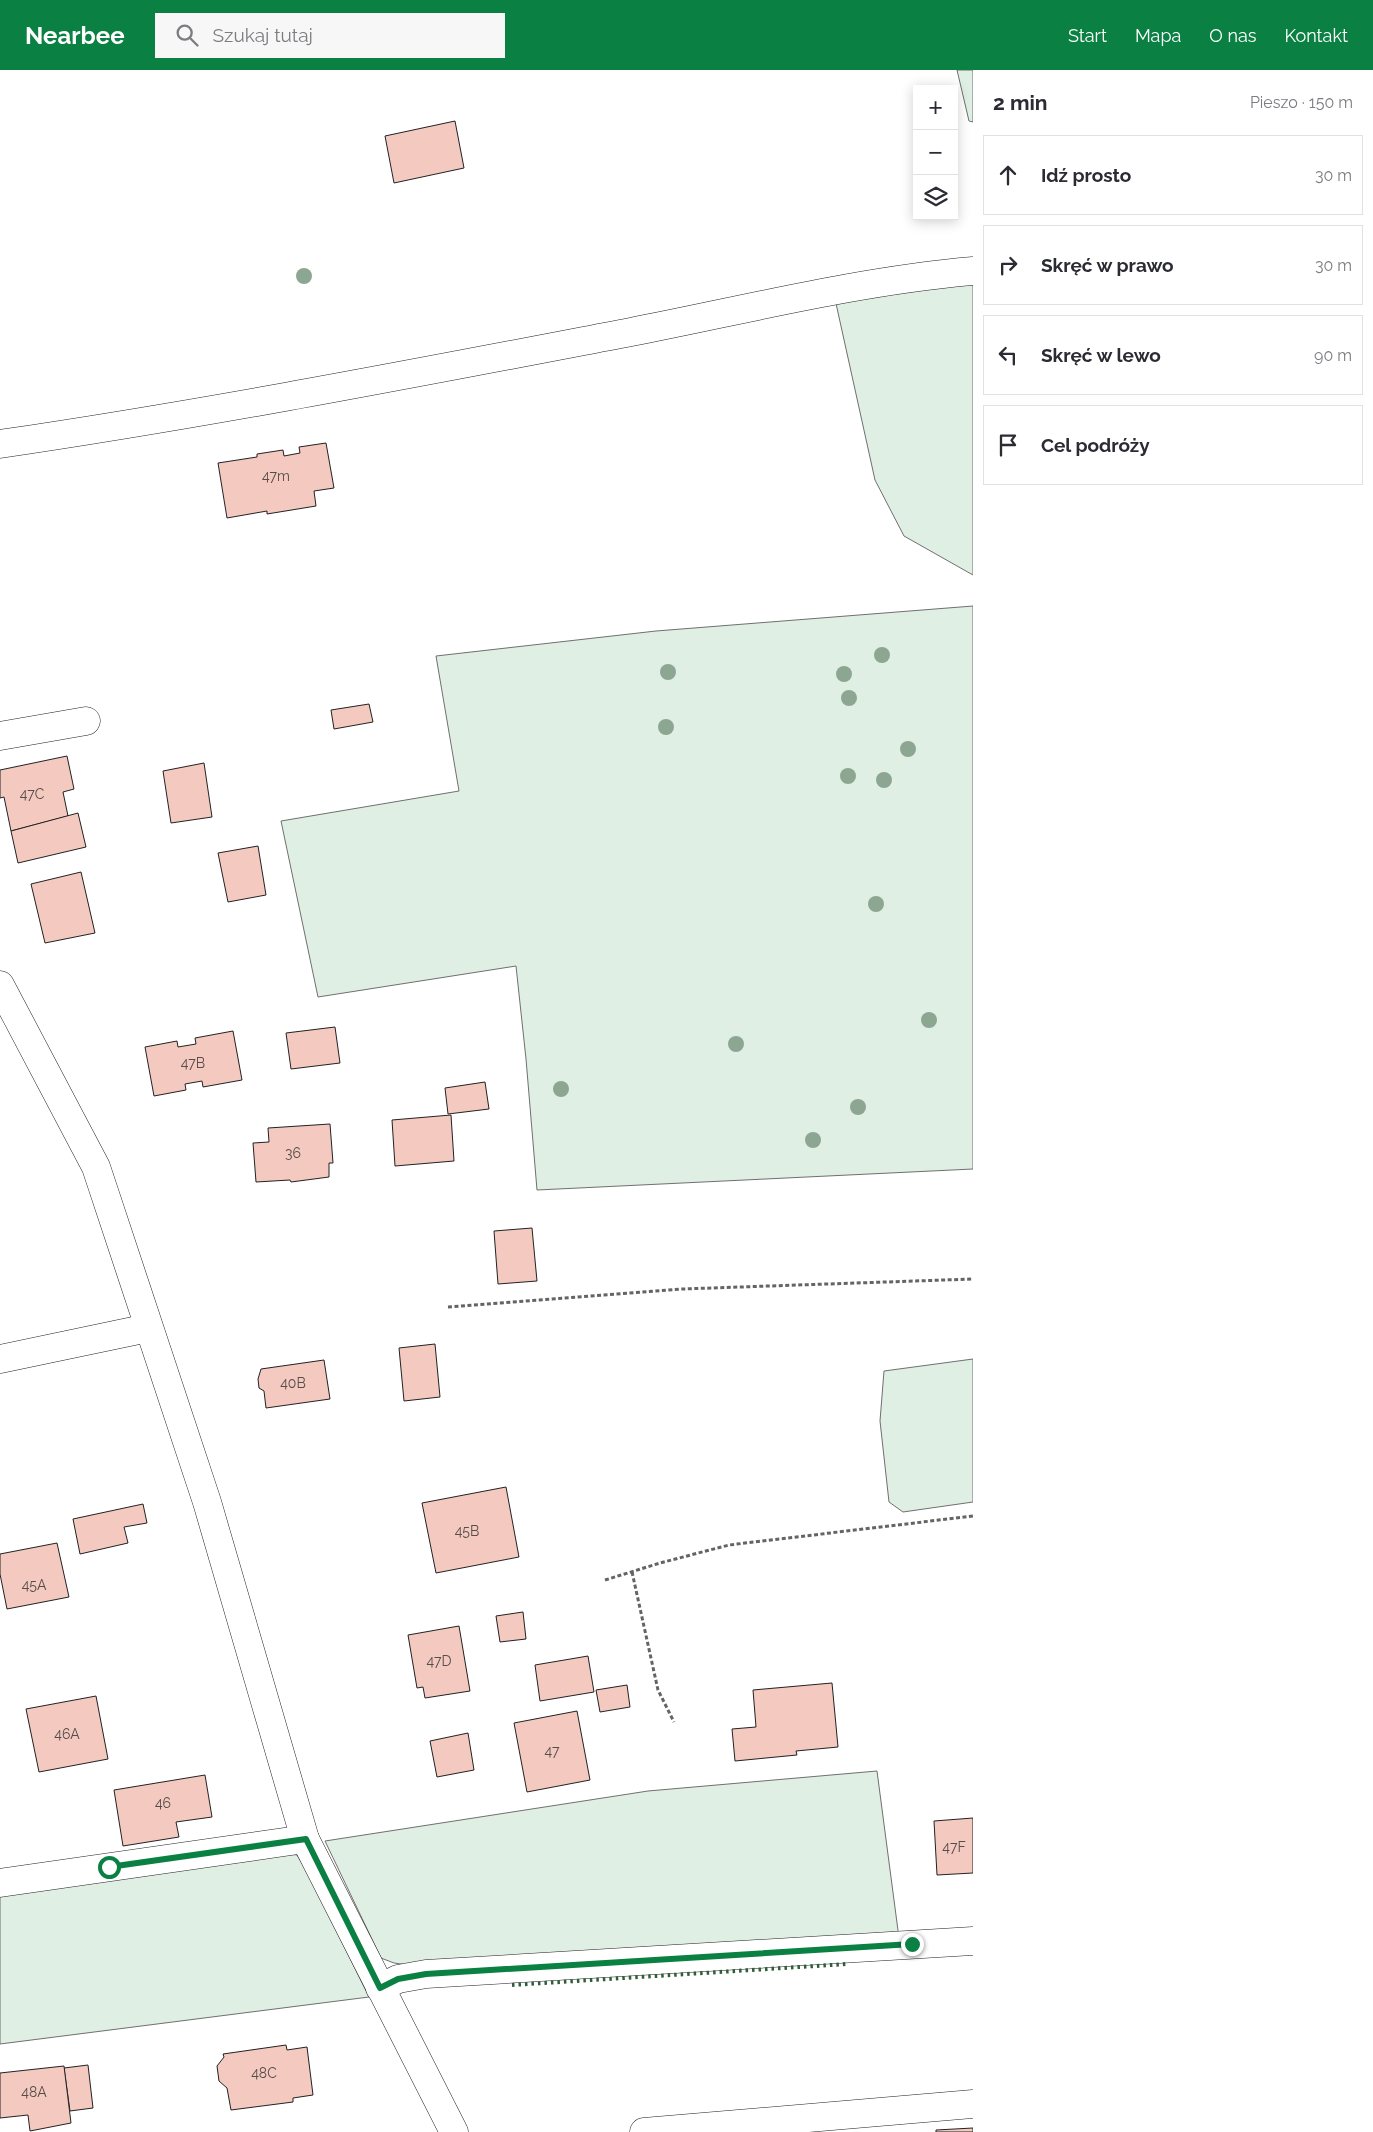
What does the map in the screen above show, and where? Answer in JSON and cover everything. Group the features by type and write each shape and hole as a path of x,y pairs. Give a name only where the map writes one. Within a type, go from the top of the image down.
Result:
{"street":[{"path":"0,444 232,406 436,369 871,285 973,270"},
{"path":"0,736 86,721"},
{"path":"0,985 11,1029 96,1167 207,1502 306,1839 454,2132"},
{"path":"0,1359 148,1328"},
{"path":"0,1883 306,1839"},
{"path":"380,1988 398,1979 426,1974 973,1941"},
{"path":"644,2132 973,2104"}],"path":[{"path":"448,1307 682,1289 973,1279"},
{"path":"605,1580 729,1546 973,1516"},
{"path":"632,1572 658,1690 674,1722"}],"green space":[{"path":"957,70 973,70 973,122 969,121"},
{"path":"973,283 973,575 904,536 875,480 835,299"},
{"path":"973,606 973,1169 537,1190 516,966 318,997 281,821 459,791 436,656 656,631"},
{"path":"973,1359 973,1502 903,1512 889,1502 880,1421 884,1371"},
{"path":"877,1771 899,1938 414,1966 394,1963 381,1958 325,1841 648,1791"},
{"path":"285,1853 297,1855 308,1873 369,1997 0,2044 0,1890"}],"building":[{"path":"455,121 464,168 394,183 385,136"},
{"path":"326,443 334,488 314,491 316,506 267,514 267,511 227,518 218,463 257,457 257,454 283,450 284,456 300,453 299,447"},
{"path":"369,704 373,722 334,729 331,710"},
{"path":"67,756 74,789 63,792 68,816 11,831 4,797 0,798 0,770"},
{"path":"204,763 212,817 171,823 163,771"},
{"path":"78,813 86,847 18,863 11,831"},
{"path":"258,846 266,895 228,902 218,853"},
{"path":"81,872 95,933 45,943 31,884"},
{"path":"335,1027 340,1063 291,1069 286,1033"},
{"path":"233,1031 242,1080 203,1087 202,1081 185,1084 186,1090 154,1096 145,1047 177,1041 178,1047 196,1044 195,1038"},
{"path":"485,1082 489,1109 448,1114 445,1088"},
{"path":"451,1115 454,1161 395,1166 392,1120"},
{"path":"330,1124 333,1163 329,1163 329,1177 291,1182 290,1180 256,1182 253,1143 269,1142 268,1128"},
{"path":"532,1228 537,1281 498,1284 494,1231"},
{"path":"435,1344 440,1397 404,1401 399,1348"},
{"path":"324,1360 330,1399 266,1408 264,1391 259,1388 258,1379 261,1369"},
{"path":"506,1487 519,1557 436,1573 422,1503"},
{"path":"143,1504 147,1523 124,1527 128,1543 80,1554 73,1519"},
{"path":"57,1543 69,1597 7,1609 0,1574 0,1554"},
{"path":"523,1612 526,1639 500,1642 496,1616"},
{"path":"459,1626 470,1691 425,1698 423,1687 417,1688 408,1635"},
{"path":"588,1656 594,1692 540,1701 535,1665"},
{"path":"832,1683 838,1747 796,1751 797,1755 735,1761 732,1729 756,1727 753,1690"},
{"path":"627,1685 630,1707 600,1712 596,1690"},
{"path":"96,1696 108,1759 39,1772 26,1709"},
{"path":"577,1711 590,1780 527,1792 514,1723"},
{"path":"468,1733 474,1770 437,1777 430,1741"},
{"path":"205,1775 212,1817 176,1822 179,1837 123,1846 114,1790"},
{"path":"973,1818 973,1873 937,1875 934,1821"},
{"path":"286,2045 287,2050 307,2047 313,2095 293,2098 293,2102 231,2110 227,2088 219,2081 217,2066 224,2057 223,2054"},
{"path":"88,2065 93,2108 70,2111 64,2068"},
{"path":"64,2066 71,2123 30,2131 28,2115 0,2118 0,2073"},
{"path":"973,2128 973,2132 936,2132 936,2130"}],"hedge":[{"path":"512,1985 847,1964"}],"route":[{"path":"109,1867 306,1839 380,1988 398,1979 426,1974 556,1964 912,1944"}]}
